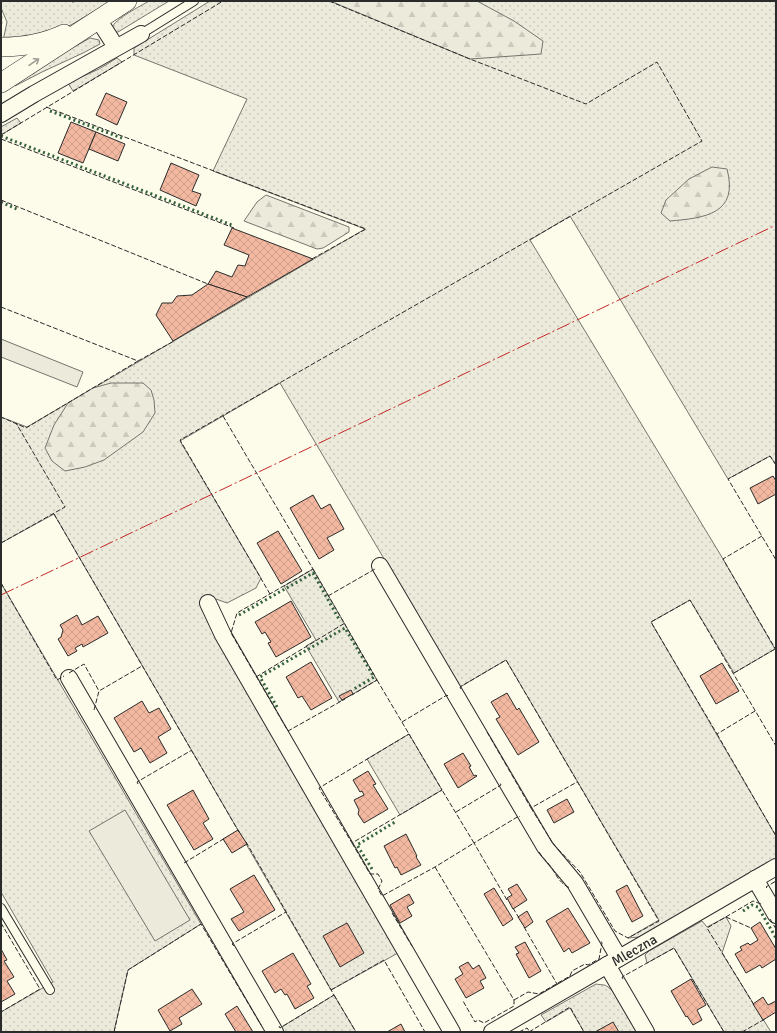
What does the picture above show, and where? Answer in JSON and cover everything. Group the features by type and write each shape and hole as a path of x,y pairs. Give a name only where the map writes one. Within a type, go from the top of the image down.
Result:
{"street":[{"path":"1,84 98,19 128,1"},
{"path":"1,46 29,44 58,37 98,19"},
{"path":"98,19 116,47"},
{"path":"1,114 141,34"},
{"path":"380,566 545,847 574,883 646,1032"},
{"path":"208,603 223,635 452,1032"},
{"path":"69,678 275,1032"},
{"name":"Mleczna","path":"492,1032 776,867"},
{"path":"755,879 776,915"}],"lane":[{"path":"141,34 194,1"},
{"path":"1,908 50,990"}],"path":[{"path":"1,16 1,24"}],"green space":[{"path":"1,1 111,1 71,25 56,31 3,41 7,22 1,8"},
{"path":"149,1 169,1 118,32 115,32 112,28 114,24 128,13"},
{"path":"210,1 776,1 776,465 770,456 728,479 570,216 530,240 723,559 775,649 734,673 690,600 651,622 776,836 776,859 662,926 639,937 628,938 659,920 506,660 460,687 280,383 180,441 261,578 256,588 227,603 216,599 203,606 398,953 331,990 54,514 1,543 1,417 27,427 365,229 213,171 247,99 134,55 134,48"},
{"path":"330,1 477,1 514,21 543,41 541,54 470,59"},
{"path":"90,38 99,40 100,44 15,86 12,82"},
{"path":"117,58 122,62 73,91 68,83 99,69"},
{"path":"17,118 21,123 1,135 1,127"},
{"path":"712,167 727,169 729,184 728,196 716,211 695,218 670,221 661,213 666,200 689,179"},
{"path":"266,195 349,227 349,232 323,248 317,249 244,221 257,202"},
{"path":"111,383 143,383 151,390 154,400 155,413 143,432 104,460 85,467 65,471 52,461 45,448 54,425 68,403 93,388"},
{"path":"313,569 377,680 339,702 306,646 316,640 284,586"},
{"path":"1,583 201,924 128,970 114,1032 1,1032 1,1012 53,982 1,892"},
{"path":"409,734 442,790 400,815 367,759"},
{"path":"125,810 190,920 155,941 89,831"},
{"path":"726,917 731,926 722,953 771,1032 724,1032 674,948 647,963 645,955 649,951 702,921 707,927"},
{"path":"596,984 607,986 617,996 638,1032 584,1032 570,1008 546,1022 541,1015"},
{"path":"334,995 356,1032 283,1032 280,1028"}],"shaded area":[{"path":"1,339 83,372 77,387 1,357"}],"building":[{"path":"106,93 127,102 117,125 96,115"},
{"path":"71,122 96,132 83,163 58,153"},
{"path":"96,132 125,144 118,161 89,149"},
{"path":"171,163 199,175 192,191 201,194 196,206 160,190"},
{"path":"232,228 313,259 247,297 208,284 216,271 232,277 238,265 245,266 249,255 224,245"},
{"path":"208,284 247,297 173,341 156,315 162,303 172,303 177,296 192,295"},
{"path":"773,476 776,481 776,494 758,504 750,488"},
{"path":"313,495 321,509 330,504 344,529 327,538 334,550 319,559 290,508"},
{"path":"278,531 302,571 281,584 257,543"},
{"path":"291,601 311,637 276,657 268,643 271,642 265,632 262,634 255,622"},
{"path":"77,615 82,625 98,616 108,633 83,647 82,644 75,648 77,651 68,656 58,639 61,637 63,630 60,625"},
{"path":"311,662 332,698 311,710 302,696 298,698 286,677"},
{"path":"722,663 739,691 716,704 700,676"},
{"path":"351,690 353,694 342,700 339,696"},
{"path":"507,693 517,710 519,708 539,742 518,755 496,719 500,717 491,702"},
{"path":"142,701 149,713 159,708 171,729 158,737 167,753 150,763 141,748 134,752 114,718"},
{"path":"463,753 471,766 469,767 474,776 477,776 458,788 444,764"},
{"path":"368,771 376,784 373,785 388,809 364,823 358,814 359,810 354,800 364,795 362,791 360,792 353,780"},
{"path":"193,790 209,819 203,823 213,839 194,850 167,805"},
{"path":"567,799 574,812 554,823 547,810"},
{"path":"238,830 247,844 232,853 223,839"},
{"path":"406,834 421,865 401,875 397,867 395,868 384,846"},
{"path":"254,875 275,910 239,931 231,919 244,912 230,889"},
{"path":"517,884 527,900 513,909 507,898 512,895 508,889"},
{"path":"627,885 643,916 632,922 616,891"},
{"path":"494,888 513,919 503,926 484,894"},
{"path":"409,894 414,903 407,907 412,916 400,923 390,905"},
{"path":"568,908 590,943 572,953 569,948 564,952 546,921"},
{"path":"527,911 533,922 525,928 518,917"},
{"path":"760,922 776,949 776,959 762,968 760,965 746,973 735,954 742,950 740,947 748,943 750,945 758,940 751,928"},
{"path":"347,923 364,953 340,967 323,936"},
{"path":"525,942 541,971 529,978 516,954 519,953 515,947"},
{"path":"1,949 7,960 4,961 14,977 7,981 15,994 1,1002"},
{"path":"293,953 311,984 307,986 314,998 295,1009 287,994 285,995 281,989 275,993 262,971"},
{"path":"468,962 473,969 479,965 486,978 480,981 484,988 466,998 455,979 463,974 459,967"},
{"path":"691,979 706,1005 697,1010 702,1020 693,1025 687,1016 686,1017 671,991"},
{"path":"192,989 202,1004 179,1018 182,1024 170,1031 158,1010"},
{"path":"763,997 768,1005 776,1001 776,1012 763,1020 753,1004"},
{"path":"237,1006 253,1032 236,1032 225,1014"},
{"path":"613,1022 619,1032 595,1032"},
{"path":"401,1024 405,1032 387,1032"}],"hedge":[{"path":"50,111 122,138"},
{"path":"1,136 232,225"},
{"path":"1,202 19,210"},
{"path":"239,615 313,573 340,621"},
{"path":"277,707 260,677 345,628 374,677 354,689"},
{"path":"372,869 357,845 395,822"},
{"path":"743,911 752,905 758,907 776,938"}],"fence":[{"path":"70,1 75,1"},
{"path":"1,135 223,1"},
{"path":"270,594 180,440 702,141 657,62 586,104 470,59 329,1"},
{"path":"46,107 366,229 310,260"},
{"path":"1,139 234,228"},
{"path":"1,200 208,284"},
{"path":"1,307 138,361 26,428 1,417"},
{"path":"138,361 174,341"},
{"path":"223,416 313,569 237,613 231,633 288,731 345,699"},
{"path":"1,543 65,507 16,423"},
{"path":"776,465 770,456 728,479 776,560"},
{"path":"54,514 239,832"},
{"path":"762,536 723,559 776,650"},
{"path":"313,569 377,680 352,695"},
{"path":"328,596 375,569"},
{"path":"1,583 57,680 64,676"},
{"path":"755,711 717,734 651,622 690,600 776,746"},
{"path":"256,677 345,623"},
{"path":"734,673 775,649"},
{"path":"461,689 460,687 506,660 659,921 628,938 615,931 580,872 554,845 531,808"},
{"path":"69,673 84,664 99,691"},
{"path":"94,710 99,691 142,666"},
{"path":"377,680 409,734"},
{"path":"402,722 447,695 448,696"},
{"path":"487,732 531,808 577,782"},
{"path":"409,734 442,790 352,843 319,788 409,734"},
{"path":"717,734 776,836"},
{"path":"138,784 137,782 192,750"},
{"path":"456,812 501,785 500,783"},
{"path":"352,843 370,874 378,874 382,881 378,889 382,896 435,867 474,843 442,790"},
{"path":"507,900 474,843 519,816 520,817"},
{"path":"184,863 225,838"},
{"path":"246,842 334,995 280,1028 279,1026"},
{"path":"539,852 560,880 570,888"},
{"path":"435,867 514,1000 514,1006 484,1023 478,1020 475,1022 463,1001"},
{"path":"767,888 766,887 776,881"},
{"path":"754,1005 707,928 753,901 762,905"},
{"path":"513,908 519,918"},
{"path":"234,946 232,944 286,912"},
{"path":"392,913 412,946"},
{"path":"726,917 751,928"},
{"path":"770,919 776,929"},
{"path":"1,923 40,989 1,1012"},
{"path":"114,1032 128,970 201,924 261,1025"},
{"path":"524,927 557,984"},
{"path":"514,1000 528,992 539,994 570,976 572,971 599,959 602,943 601,941"},
{"path":"623,979 622,977 674,948 724,1032"},
{"path":"331,990 384,960 425,1032"},
{"path":"334,995 356,1032"},
{"path":"529,1032 570,1007 584,1032"},
{"path":"742,1032 765,1019"},
{"path":"519,1032 527,1028 530,1032"}],"power":[{"path":"1,595 776,225"}]}
